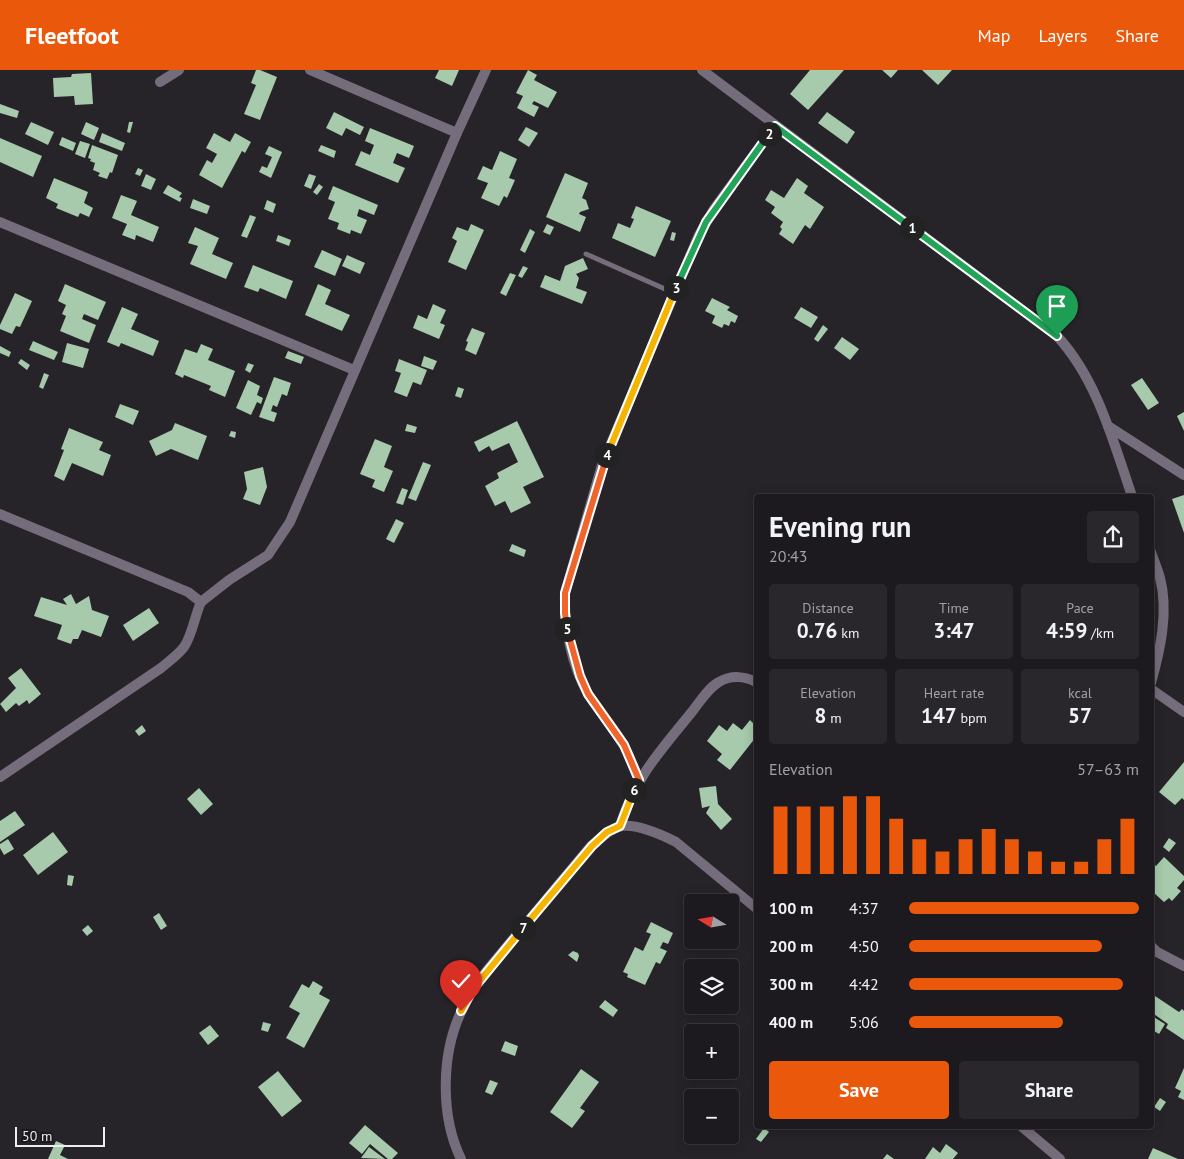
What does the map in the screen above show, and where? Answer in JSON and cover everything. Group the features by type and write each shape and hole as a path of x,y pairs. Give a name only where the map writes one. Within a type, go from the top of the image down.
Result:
{"street":[{"path":"160,82 179,70"},
{"path":"310,70 456,133"},
{"path":"0,776 161,668 181,651 188,640 201,602 229,580 268,555 283,535 294,514 456,133 486,70"},
{"path":"702,70 1057,336 1074,355 1082,369 1108,426 1131,494"},
{"path":"639,780 624,745 588,694 580,676 569,640 565,613 565,593 602,465 674,292 706,222 775,126"},
{"path":"0,222 354,370"},
{"path":"1108,426 1184,475"},
{"path":"0,514 188,592 201,602"},
{"path":"1154,561 1163,596 1160,646 1154,671"},
{"path":"620,826 631,795 639,780 713,686 730,678 740,677 754,681"},
{"path":"1154,691 1184,712"},
{"path":"459,1158 450,1125 446,1086 449,1048 461,1011 473,989 489,968 592,846 607,832 620,826 648,830 676,842 754,906"},
{"path":"1154,949 1184,966"},
{"path":"1025,1129 1060,1159"}],"lane":[{"path":"586,254 674,292"}],"building":[{"path":"256,70 277,77 260,120 244,114 256,85 251,83"},
{"path":"439,70 459,70 452,86 435,78"},
{"path":"528,70 537,75 534,80 557,92 548,108 534,101 532,104 539,107 534,117 517,108 523,96 516,93"},
{"path":"810,70 844,70 808,110 790,94"},
{"path":"882,70 898,70 891,78"},
{"path":"922,70 952,70 938,85"},
{"path":"91,73 93,104 75,105 74,96 54,97 53,78"},
{"path":"0,104 19,111 17,118 0,113"},
{"path":"334,112 364,127 360,135 346,128 342,136 326,128"},
{"path":"827,112 855,132 847,144 818,123"},
{"path":"31,122 54,132 48,145 25,134"},
{"path":"86,122 99,128 94,140 81,134"},
{"path":"129,122 133,122 130,133 127,132"},
{"path":"526,127 538,133 529,147 518,140"},
{"path":"370,128 414,146 409,158 397,153 393,163 405,168 398,183 355,165 361,151 370,155 374,145 365,141"},
{"path":"102,133 125,143 122,151 99,142"},
{"path":"214,133 230,142 235,133 251,142 245,153 242,151 222,188 199,175 207,160 212,163 217,154 206,148"},
{"path":"62,137 76,143 73,151 59,145"},
{"path":"0,138 42,156 33,177 0,162"},
{"path":"80,141 90,144 85,158 75,154"},
{"path":"92,145 118,155 112,173 110,172 107,179 98,176 100,173 93,170 95,163 88,158"},
{"path":"321,145 336,151 334,158 318,151"},
{"path":"269,146 282,152 271,178 259,172 262,166 267,168 272,157 265,154"},
{"path":"500,151 517,159 509,178 515,180 507,198 504,196 499,206 481,198 488,183 477,179 483,166 492,170"},
{"path":"138,168 143,170 140,176 135,174"},
{"path":"565,173 588,183 582,198 586,200 589,209 579,214 586,217 580,232 546,217"},
{"path":"146,174 156,179 151,190 141,186"},
{"path":"309,174 316,176 311,189 304,186"},
{"path":"54,178 88,192 84,203 93,208 89,217 80,213 78,217 56,208 58,204 46,198"},
{"path":"797,178 808,186 804,193 824,207 810,229 805,225 793,244 779,234 783,222 771,213 775,207 765,200 771,190 784,198"},
{"path":"319,184 323,187 317,195 313,192"},
{"path":"168,185 182,193 179,197 182,198 180,202 163,193"},
{"path":"333,186 378,205 374,215 359,209 357,216 367,220 361,234 351,230 350,234 337,229 339,223 328,219 335,202 328,199"},
{"path":"121,195 137,201 131,215 159,227 153,242 136,235 135,240 122,235 127,224 112,218"},
{"path":"193,199 210,206 207,214 190,208"},
{"path":"267,200 276,204 273,213 264,209"},
{"path":"636,206 671,221 655,257 612,238 618,223 630,228 634,219 631,218"},
{"path":"250,215 256,217 247,238 241,236"},
{"path":"471,224 484,230 466,270 448,262 457,241 452,238 457,227 468,231"},
{"path":"547,224 554,227 550,235 543,232"},
{"path":"195,227 219,238 212,254 233,263 226,279 190,264 198,246 188,243"},
{"path":"530,229 535,232 525,253 520,250"},
{"path":"672,232 676,233 674,241 670,240"},
{"path":"278,235 291,240 289,246 276,241"},
{"path":"322,250 342,259 335,276 314,267"},
{"path":"347,255 365,263 360,274 342,266"},
{"path":"583,258 588,269 576,274 579,278 576,288 587,292 582,304 540,287 545,275 560,281 565,266"},
{"path":"253,265 293,281 286,299 260,288 258,292 244,287"},
{"path":"523,266 528,268 522,278 518,276"},
{"path":"510,273 516,275 506,296 500,293"},
{"path":"65,284 106,302 98,320 84,314 82,319 96,325 89,343 60,331 66,316 62,314 66,305 58,301"},
{"path":"318,284 331,290 325,304 350,315 342,331 305,315"},
{"path":"15,293 32,301 20,327 16,326 12,334 0,329 0,325"},
{"path":"712,298 730,307 727,310 738,316 735,323 731,321 729,326 724,324 722,328 712,323 715,316 705,311"},
{"path":"433,304 446,310 440,323 445,325 439,339 413,328 418,315 427,319"},
{"path":"122,307 138,314 131,329 159,341 153,356 121,343 119,347 107,342"},
{"path":"801,307 818,317 811,328 794,318"},
{"path":"823,325 828,329 818,342 814,339"},
{"path":"472,328 485,333 476,355 465,350 468,342 466,341"},
{"path":"842,337 859,349 850,360 834,348"},
{"path":"33,341 58,352 54,360 29,350"},
{"path":"67,343 89,349 83,368 62,362"},
{"path":"201,344 213,349 208,360 235,371 225,397 209,390 211,386 184,375 183,378 175,374 185,349 197,353"},
{"path":"0,346 11,352 9,357 0,353"},
{"path":"288,351 304,357 301,364 285,358"},
{"path":"424,356 437,361 433,370 421,366"},
{"path":"21,359 30,365 27,370 18,363"},
{"path":"399,359 427,370 421,385 413,382 407,397 394,392 401,373 395,371"},
{"path":"248,363 254,365 250,373 245,370"},
{"path":"44,373 49,375 43,389 39,387"},
{"path":"274,377 291,383 287,396 282,394 277,407 273,405 271,411 277,413 274,422 259,417"},
{"path":"1142,378 1159,403 1148,410 1131,385"},
{"path":"248,380 260,386 257,395 263,398 261,404 257,402 251,415 236,408"},
{"path":"458,387 464,389 461,398 455,396"},
{"path":"120,404 139,411 133,425 115,417"},
{"path":"1184,412 1184,431 1177,416"},
{"path":"517,421 544,477 523,487 531,503 511,513 505,501 495,506 485,486 499,478 497,473 518,462 509,443 492,451 489,446 479,452 474,442"},
{"path":"175,423 207,436 198,460 171,449 156,456 149,441 172,430"},
{"path":"407,424 417,427 415,433 405,431"},
{"path":"69,428 103,442 99,450 111,455 103,476 72,463 64,481 54,476 64,450 61,449"},
{"path":"231,431 236,432 235,438 229,436"},
{"path":"375,439 392,446 384,467 393,471 384,492 372,487 375,480 360,474"},
{"path":"423,462 431,465 416,501 408,498"},
{"path":"263,467 267,487 260,505 243,499 247,489 244,472"},
{"path":"402,488 408,490 403,505 396,503"},
{"path":"1184,495 1184,533 1172,499"},
{"path":"396,519 404,523 394,543 386,539"},
{"path":"512,544 526,550 524,557 509,551"},
{"path":"71,594 76,604 89,596 92,610 109,616 101,637 82,630 78,639 73,639 71,644 57,639 62,625 34,616 41,597 67,605 63,599"},
{"path":"149,608 159,623 133,641 123,625"},
{"path":"21,668 41,694 29,704 27,700 19,706 16,703 6,712 0,704 16,688 8,678"},
{"path":"750,720 754,724 754,740 730,770 717,760 722,754 707,741 719,725 727,731 733,723 742,730"},
{"path":"142,725 146,731 139,736 135,731"},
{"path":"1184,762 1184,800 1182,798 1175,805 1159,792"},
{"path":"716,786 718,804 732,819 721,830 706,813 710,806 702,808 699,788"},
{"path":"199,788 213,804 201,815 187,799"},
{"path":"15,811 25,825 0,842 0,821"},
{"path":"53,832 68,852 38,875 23,855"},
{"path":"1169,838 1176,843 1169,852 1163,847"},
{"path":"8,839 14,849 4,855 0,844"},
{"path":"1164,857 1184,876 1184,880 1177,888 1181,891 1172,901 1169,898 1164,902 1154,893 1154,865 1156,866"},
{"path":"68,875 74,876 72,886 67,885"},
{"path":"159,913 167,926 161,930 153,917"},
{"path":"651,922 673,933 668,944 663,942 660,948 667,951 660,964 656,962 645,985 627,977 628,974 623,972 635,947 643,951 651,934 646,932"},
{"path":"88,925 93,931 87,936 82,930"},
{"path":"573,951 578,953 577,962 568,955"},
{"path":"313,981 323,987 319,994 330,1000 304,1048 286,1038 300,1013 289,1007 302,984 309,988"},
{"path":"1155,996 1179,1012 1182,1009 1184,1011 1184,1040 1166,1028 1168,1024 1154,1014"},
{"path":"605,1000 618,1010 613,1017 599,1007"},
{"path":"1154,1017 1165,1024 1159,1034 1154,1031"},
{"path":"263,1022 271,1024 268,1032 261,1030"},
{"path":"210,1025 219,1036 208,1045 199,1033"},
{"path":"505,1041 518,1046 515,1056 501,1051"},
{"path":"1184,1068 1184,1100 1178,1097 1181,1091 1175,1088"},
{"path":"581,1069 599,1082 580,1108 585,1111 572,1128 550,1112"},
{"path":"278,1071 302,1101 282,1117 258,1087"},
{"path":"490,1080 498,1083 492,1095 485,1092"},
{"path":"1160,1098 1166,1102 1160,1111 1154,1107"},
{"path":"365,1125 398,1153 392,1159 388,1159 370,1144 362,1154 349,1143"},
{"path":"763,1129 769,1132 761,1142 756,1139"},
{"path":"56,1141 65,1145 60,1155 68,1159 48,1159"},
{"path":"946,1144 958,1153 953,1159 925,1159 933,1147 940,1153"},
{"path":"369,1147 385,1159 361,1158"},
{"path":"1153,1148 1178,1159 1148,1159"},
{"path":"887,1154 894,1159 883,1159"}],"route":[{"path":"461,1011 473,989 489,968 592,846 607,832 620,826 631,795 639,780 624,745 588,694 580,676 569,640 565,613 565,593 602,465 699,235 714,209 775,126 1057,336"}]}
